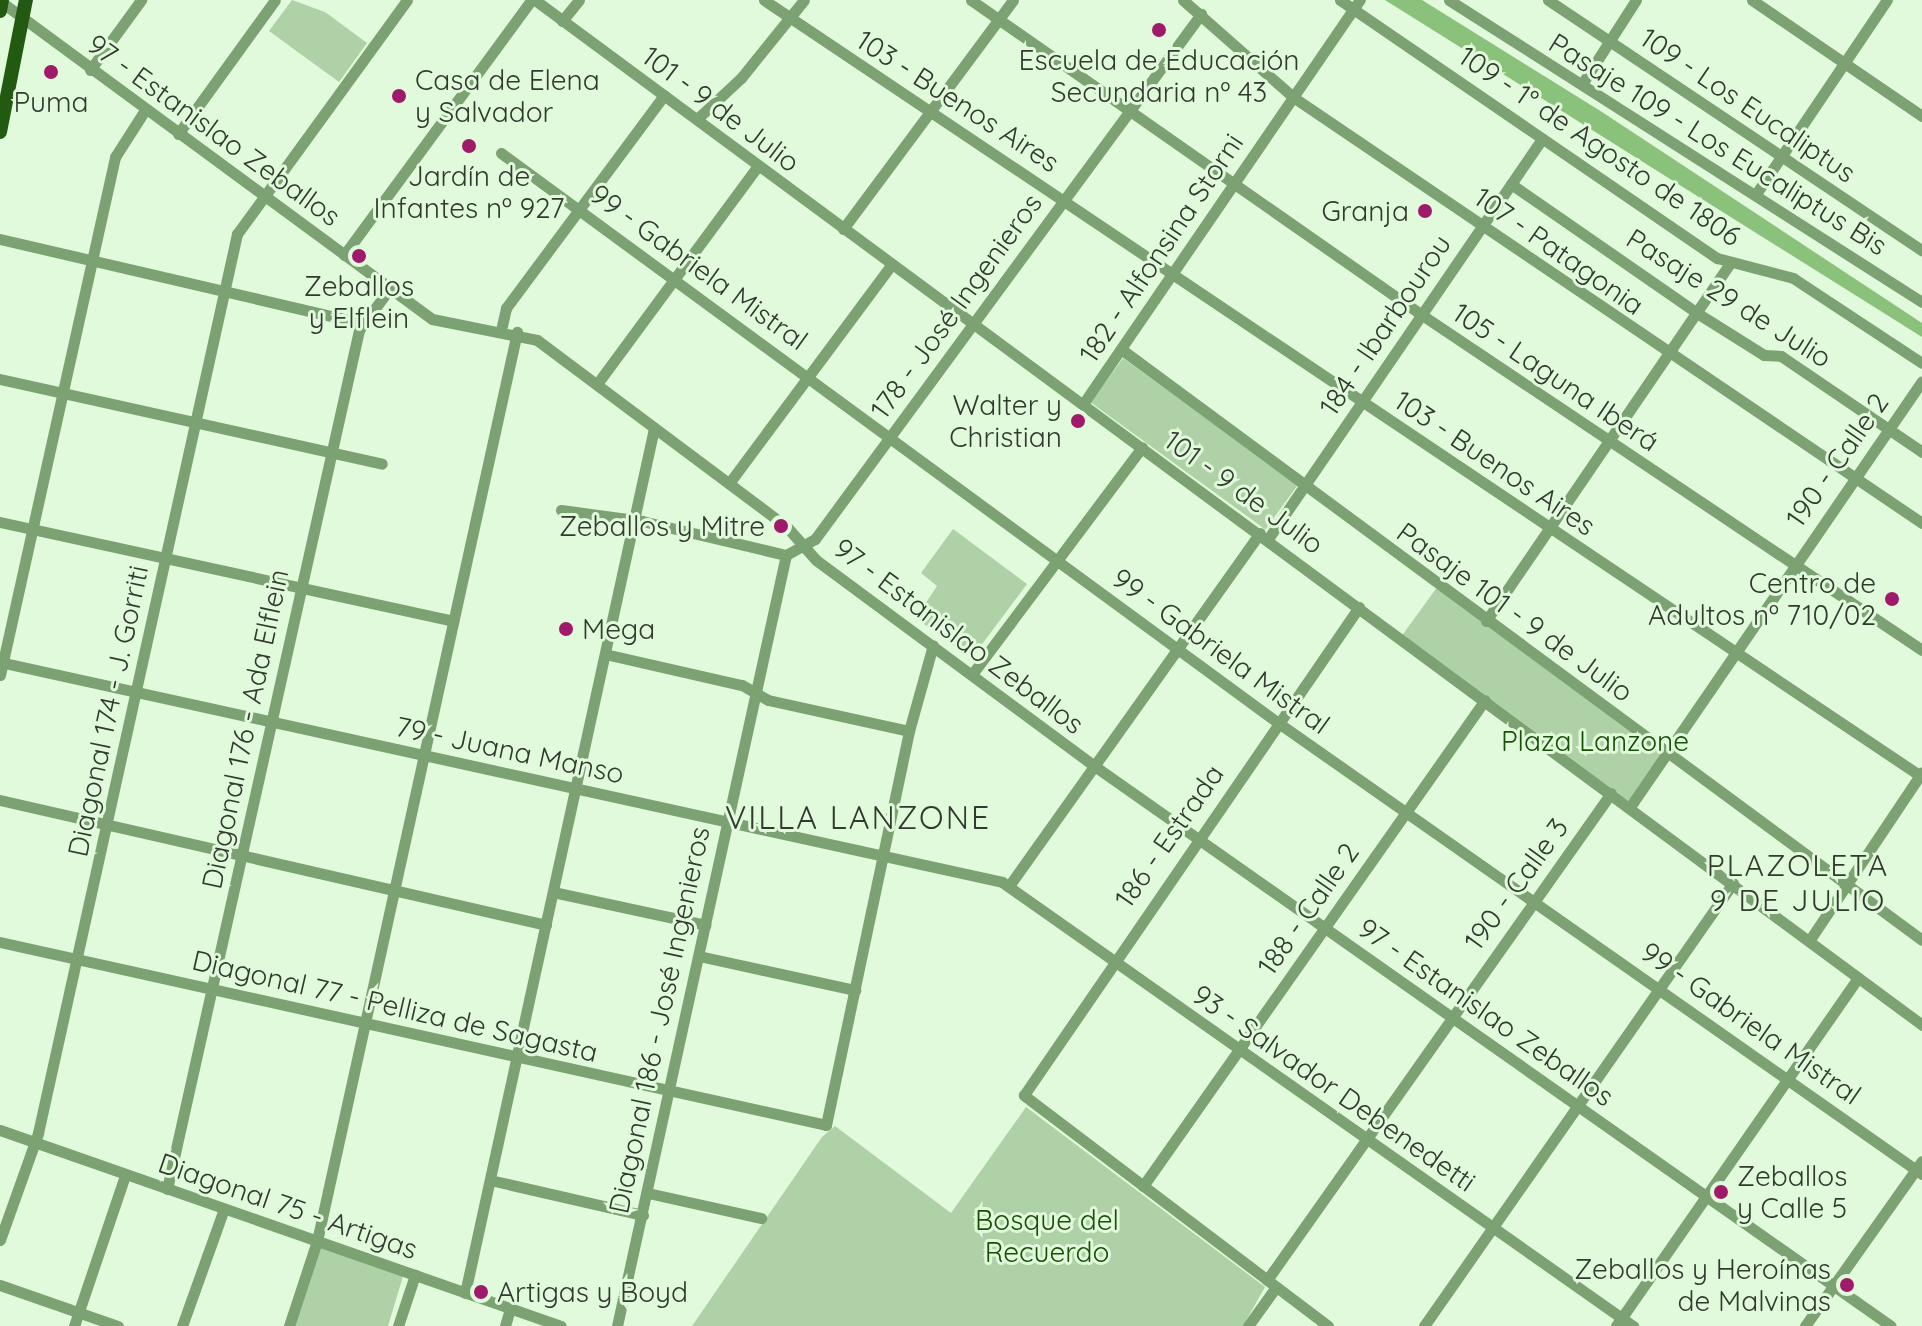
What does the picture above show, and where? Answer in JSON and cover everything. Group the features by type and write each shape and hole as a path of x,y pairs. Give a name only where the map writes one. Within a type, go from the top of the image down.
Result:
{"main road":[{"path":"0,132 26,0"}],"street":[{"path":"90,70 141,0"},
{"path":"178,134 275,0"},
{"name":"Diagonal 174 - J. Gorriti","path":"0,1240 35,1142 79,958 237,234 407,0"},
{"path":"344,255 533,0"},
{"name":"101 - 9 de Julio","path":"533,0 972,326 1264,536 1922,1025"},
{"path":"562,21 579,0"},
{"name":"103 - Buenos Aires","path":"764,0 928,113 1065,199 1548,528 1921,774"},
{"path":"697,119 741,78 804,0"},
{"name":"105 - Laguna Iberá","path":"971,0 1422,315 1922,650"},
{"path":"843,229 1013,0"},
{"name":"107 - Patagonia","path":"1183,0 1293,97 1668,355 1922,523"},
{"name":"109 - 1° de Agosto de 1806","path":"1340,0 1357,5 1542,139 1729,265 1775,270 1793,278 1922,363"},
{"name":"Pasaje 109 - Los Eucaliptus Bis","path":"1449,0 1558,74 1582,84 1922,302"},
{"name":"109 - Los Eucaliptus","path":"1548,0 1922,250"},
{"path":"1582,84 1636,0"},
{"path":"1752,0 1922,116"},
{"path":"1756,194 1887,0"},
{"name":"97 - Estanislao Zeballos","path":"1,4 439,323 517,332 537,340 730,482 786,526 804,547 1093,765 1891,1326"},
{"name":"182 - Alfonsina Storni","path":"1083,404 1357,5"},
{"name":"178 - José Ingenieros","path":"804,547 815,539 1201,14"},
{"path":"501,330 506,308 664,95"},
{"path":"0,675 115,157 145,110"},
{"name":"184 - Ibarbourou","path":"1009,886 1175,648 1304,486 1542,139"},
{"name":"99 - Gabriela Mistral","path":"501,153 1277,722 1920,1168"},
{"path":"597,384 757,167"},
{"name":"Pasaje 29 de Julio","path":"1511,184 1697,313 1764,355 1781,356 1922,452"},
{"path":"0,239 361,323"},
{"path":"730,482 891,265"},
{"path":"1486,621 1729,265"},
{"name":"Diagonal 176 - Ada Elflein","path":"167,1189 361,323 390,288"},
{"path":"289,1326 317,1241 517,332"},
{"name":"Pasaje 101 - 9 de Julio","path":"1121,349 1922,940"},
{"path":"0,379 382,464"},
{"name":"190 - Calle 2","path":"1630,807 1734,651 1922,381"},
{"path":"465,1293 654,428"},
{"path":"973,673 1142,447"},
{"path":"561,510 634,521 786,555 804,547"},
{"path":"0,522 453,621"},
{"name":"Diagonal 186 - José Ingenieros","path":"617,1326 786,555"},
{"name":"186 - Estrada","path":"1143,1186 1024,1095 1197,837 1359,607"},
{"path":"699,956 855,990 909,731 933,645"},
{"path":"605,654 755,692 768,700 909,731"},
{"name":"79 - Juana Manso","path":"2,662 991,878 1009,886"},
{"name":"188 - Calle 2","path":"1143,1186 1485,700"},
{"path":"1809,941 1921,774"},
{"name":"190 - Calle 3","path":"1248,1326 1271,1283 1365,1138 1611,793"},
{"path":"0,800 546,925"},
{"path":"1424,1326 1662,990 1733,883"},
{"name":"93 - Salvador Debenedetti","path":"1009,886 1619,1322 1633,1326"},
{"path":"553,892 705,925"},
{"name":"Diagonal 77 - Pelliza de Sagasta","path":"0,942 826,1125 855,990"},
{"path":"1619,1322 1858,978"},
{"name":"Diagonal 75 - Artigas","path":"0,1130 561,1326"},
{"path":"1805,1326 1920,1168"},
{"path":"74,1326 125,1175"},
{"path":"490,1180 643,1215"},
{"path":"1143,1186 1328,1326"},
{"path":"648,1193 761,1218"},
{"path":"182,1326 224,1209"},
{"path":"398,1326 415,1275"},
{"path":"0,1285 118,1326"},
{"path":"505,1326 510,1309"}],"green space":[{"path":"292,0 325,12 367,43 339,82 269,31"},
{"path":"1123,358 1298,485 1265,529 1091,402"},
{"path":"953,529 1027,584 974,655 965,654 916,618 937,586 921,573"},
{"name":"Plaza Lanzone","path":"1438,586 1667,752 1629,804 1400,638"},
{"name":"Bosque del Recuerdo","path":"1026,1107 1265,1287 1243,1326 692,1326 822,1137 835,1126 951,1213"},
{"path":"319,1245 404,1273 388,1326 293,1326"}],"shaded area":[{"path":"1385,0 1422,0 1602,112 1922,323 1922,337"}],"place":[{"name":"Escuela de Educación Secundaria nº 43","path":"1159,30"},
{"name":"Puma","path":"51,72"},
{"name":"Casa de Elena y Salvador","path":"399,96"},
{"name":"Jardín de Infantes nº 927","path":"469,146"},
{"name":"Granja","path":"1425,211"},
{"name":"Zeballos y Elflein","path":"359,256"},
{"name":"Walter y Christian","path":"1078,421"},
{"name":"Zeballos y Mitre","path":"781,526"},
{"name":"Centro de Adultos nº 710/02","path":"1892,599"},
{"name":"Mega","path":"566,629"},
{"name":"Zeballos y Calle 5","path":"1721,1192"},
{"name":"Zeballos y Heroínas de Malvinas","path":"1847,1285"},
{"name":"Artigas y Boyd","path":"481,1292"}],"district":[{"name":"VILLA LANZONE","path":"858,817"},
{"name":"PLAZOLETA 9 DE JULIO","path":"1798,882"}]}
